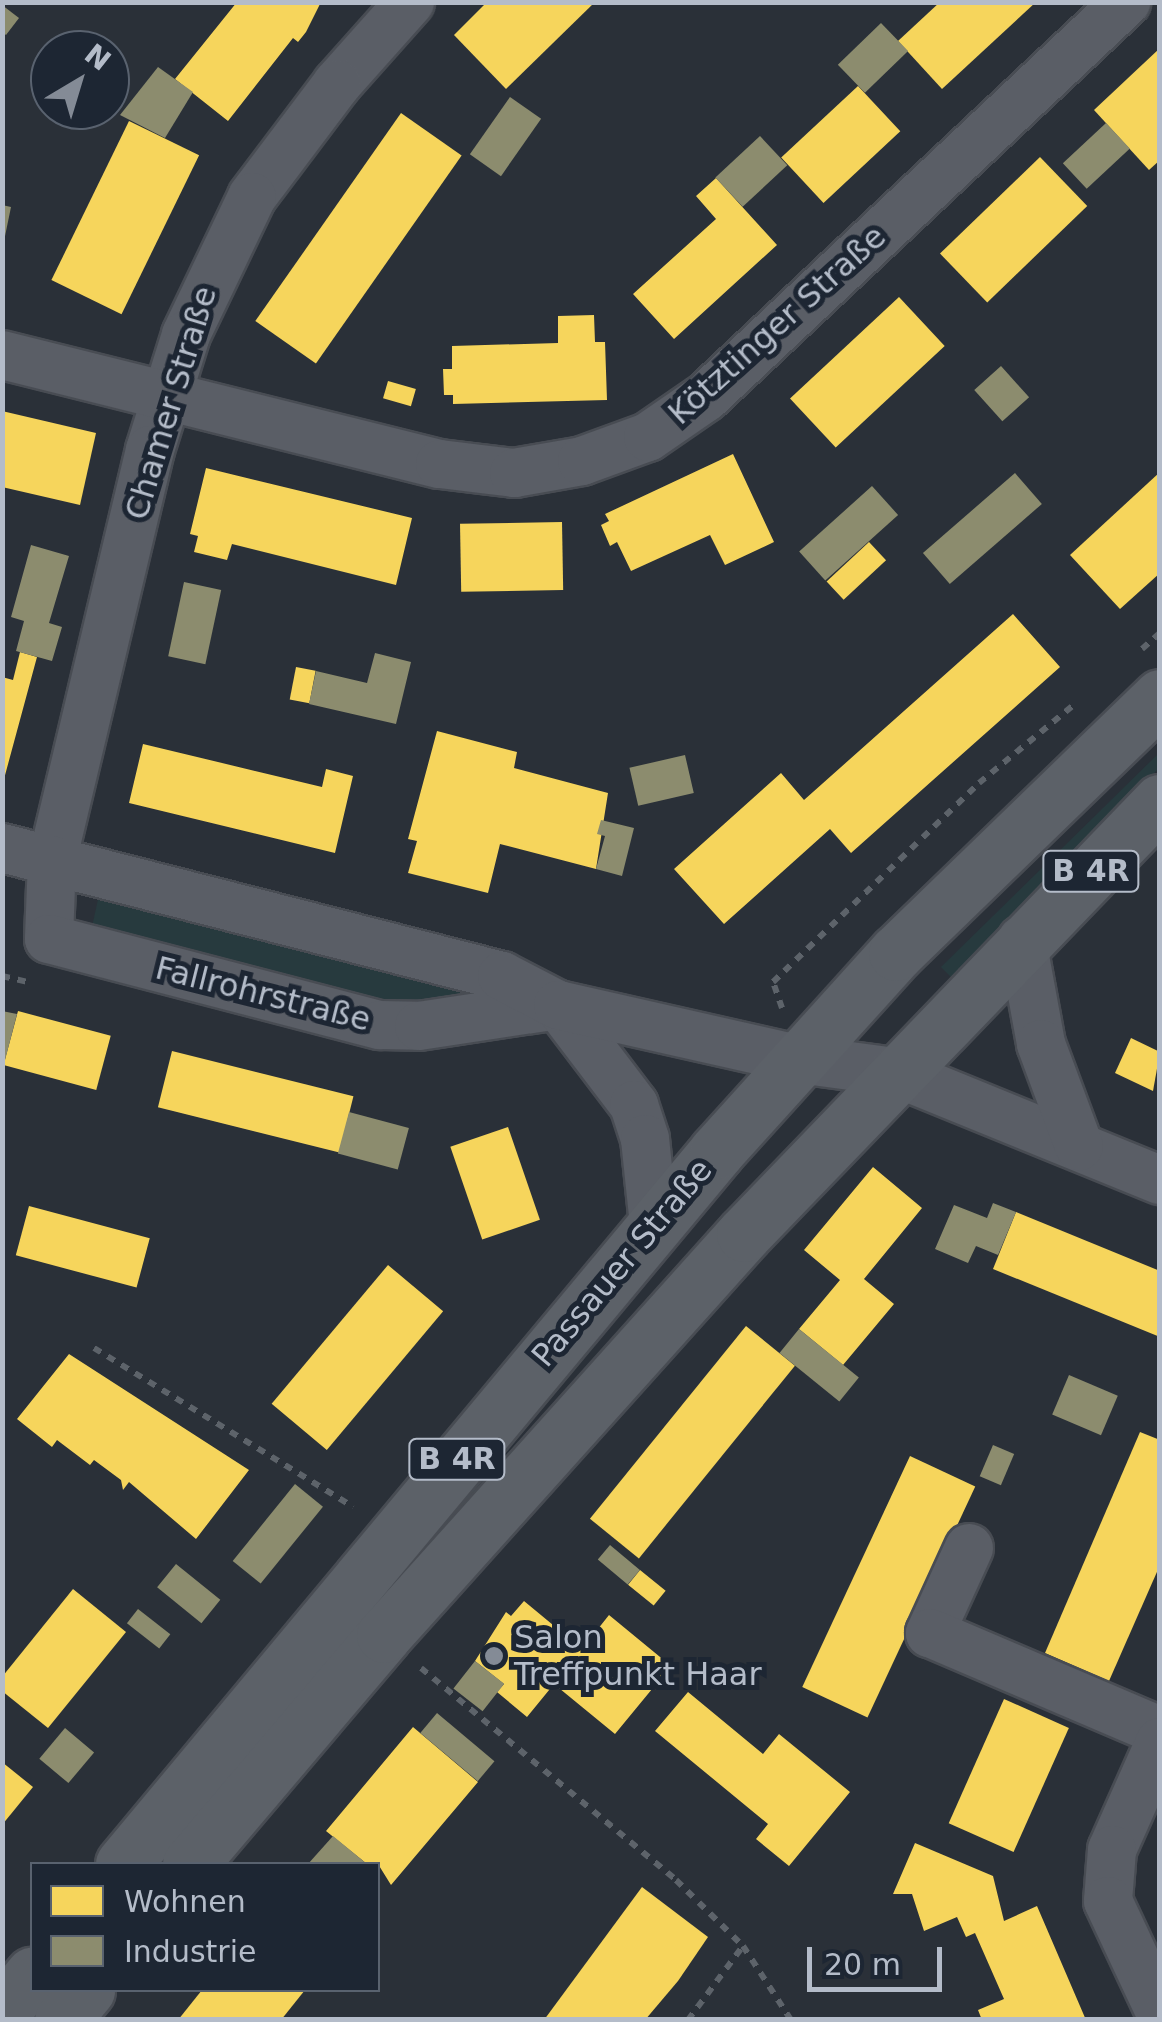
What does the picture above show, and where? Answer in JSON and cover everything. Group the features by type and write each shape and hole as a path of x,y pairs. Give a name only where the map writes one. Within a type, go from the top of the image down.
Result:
{"main road":[{"name":"Passauer Straße","path":"125,1862 654,1224 798,1059 954,895 1143,680"},
{"name":"Passauer Straße","path":"192,1862 384,1635 895,1072 1160,802"},
{"path":"2,2012 30,1977"},
{"path":"62,2020 84,1992"}],"street":[{"name":"Chamer Straße","path":"52,860 166,397 216,261 252,197 337,84 410,2"},
{"name":"Kötztinger Straße","path":"2,356 440,464 514,473 582,462 648,436 706,397 1126,2"},
{"name":"Fallrohrstraße","path":"2,848 502,976 558,1005 798,1059 895,1072 1158,1177"},
{"name":"Fallrohrstraße","path":"52,860 50,938 380,1025 419,1026 558,1005"},
{"path":"1022,940 1041,1044 1080,1146"},
{"name":"Fallrohrstraße","path":"558,1005 634,1105 645,1140 654,1224"},
{"path":"969,1548 930,1633 1160,1731"},
{"path":"1160,1742 1112,1850 1108,1900 1160,2012"}],"path":[{"path":"1143,680 1160,632"},
{"path":"774,982 979,783 1082,698"},
{"path":"94,1348 353,1507"},
{"path":"384,1635 676,1880 743,1946 791,2020"},
{"path":"688,2020 743,1946"}],"green space":[{"path":"1159,753 1159,768 953,979 941,967"},
{"path":"99,895 478,992 477,999 387,1003 91,931"}],"building: Wohnen":[{"path":"237,2 321,2 306,32 298,42 293,38 228,121 175,79"},
{"path":"487,2 595,2 506,89 454,35"},
{"path":"940,2 1036,2 942,89 898,41"},
{"path":"1160,48 1160,160 1149,170 1094,110"},
{"path":"858,86 900,131 823,203 781,158"},
{"path":"401,113 462,155 316,364 255,321"},
{"path":"130,121 199,155 122,314 51,280 125,130 130,130"},
{"path":"1040,157 1087,206 987,302 940,254"},
{"path":"716,178 777,245 674,339 633,294 716,219 696,196"},
{"path":"899,297 945,346 836,448 790,399"},
{"path":"594,315 595,342 605,342 607,400 453,404 453,395 444,395 443,369 452,369 452,346 558,343 558,316"},
{"path":"388,381 416,389 411,406 383,398"},
{"path":"2,411 96,433 80,505 2,487"},
{"path":"733,454 774,542 725,565 710,535 631,571 617,542 610,546 601,525 609,521 605,514"},
{"path":"206,468 412,518 396,585 232,544 227,560 194,552 198,536 190,534"},
{"path":"1160,472 1160,573 1120,609 1070,555"},
{"path":"562,522 563,590 461,592 460,524"},
{"path":"869,542 886,560 844,600 827,582"},
{"path":"1013,614 1060,667 851,853 830,829 724,924 674,869 781,773 804,800"},
{"path":"20,652 37,657 4,779 2,677 13,680"},
{"path":"296,667 316,671 309,703 290,699"},
{"path":"437,731 517,752 514,768 608,793 596,869 500,844 488,893 408,873 417,841 408,839"},
{"path":"143,744 322,787 326,769 353,776 335,853 129,803"},
{"path":"18,1011 111,1036 96,1090 4,1065"},
{"path":"1131,1038 1160,1052 1153,1091 1115,1073"},
{"path":"172,1051 353,1096 339,1153 158,1107"},
{"path":"508,1127 540,1220 482,1240 450,1147"},
{"path":"873,1167 922,1208 864,1279 894,1304 843,1365 799,1329 840,1280 804,1250"},
{"path":"29,1206 150,1238 137,1288 16,1255"},
{"path":"1016,1212 1160,1271 1160,1337 993,1269"},
{"path":"388,1265 443,1311 327,1450 272,1404"},
{"path":"746,1326 795,1366 639,1558 590,1519"},
{"path":"69,1354 249,1470 196,1539 129,1482 123,1490 121,1480 94,1460 90,1465 57,1440 52,1447 17,1419"},
{"path":"1140,1432 1160,1440 1160,1565 1109,1681 1045,1653"},
{"path":"910,1456 975,1486 867,1718 802,1687"},
{"path":"640,1570 666,1591 654,1606 628,1585"},
{"path":"73,1589 126,1632 48,1728 2,1691 2,1677"},
{"path":"524,1601 582,1649 609,1615 671,1666 615,1734 554,1684 527,1717 497,1692 504,1684 475,1661 506,1612 511,1616"},
{"path":"688,1692 763,1754 779,1734 850,1792 789,1866 756,1839 768,1824 655,1731"},
{"path":"1004,1699 1069,1728 1014,1852 949,1823"},
{"path":"413,1727 478,1782 391,1885 380,1862 365,1862 326,1831"},
{"path":"2,1762 33,1787 2,1825"},
{"path":"915,1843 993,1876 1004,1921 1037,1906 1086,2020 982,2020 978,2010 1004,1999 975,1933 966,1937 957,1917 924,1931 912,1894 893,1894"},
{"path":"642,1887 708,1937 678,1981 645,2020 544,2020"},
{"path":"200,1992 303,1992 281,2020 178,2020"}],"building: Industrie":[{"path":"2,5 19,18 6,35 2,32"},
{"path":"881,23 908,51 865,93 838,65"},
{"path":"158,67 193,92 165,138 130,120 130,102"},
{"path":"510,97 541,119 501,176 470,154"},
{"path":"1106,123 1130,149 1087,189 1063,163"},
{"path":"760,136 787,165 743,207 715,178"},
{"path":"2,205 11,207 4,241 2,241"},
{"path":"1001,366 1029,397 1002,421 974,390"},
{"path":"1015,473 1042,504 950,584 923,553"},
{"path":"872,486 898,515 825,581 799,552"},
{"path":"31,545 69,556 49,623 62,627 52,661 16,651 24,621 11,617"},
{"path":"184,582 221,590 205,664 168,656"},
{"path":"375,653 411,662 396,724 309,704 316,671 367,683"},
{"path":"685,755 694,793 638,806 629,768"},
{"path":"601,820 634,828 622,876 596,869 605,836 597,834"},
{"path":"2,1011 17,1014 4,1064 2,1064"},
{"path":"349,1112 409,1128 398,1170 338,1154"},
{"path":"993,1203 1016,1212 998,1255 976,1246 968,1263 935,1249 954,1205 987,1218"},
{"path":"799,1329 859,1377 839,1402 779,1353"},
{"path":"1069,1375 1118,1396 1101,1435 1052,1415"},
{"path":"993,1445 1014,1454 1001,1485 980,1476"},
{"path":"295,1484 323,1507 261,1584 233,1561"},
{"path":"610,1545 640,1570 628,1585 598,1560"},
{"path":"176,1564 220,1600 201,1623 157,1587"},
{"path":"138,1609 170,1634 159,1648 127,1623"},
{"path":"475,1661 504,1684 483,1711 453,1689"},
{"path":"437,1713 494,1761 478,1781 420,1733"},
{"path":"65,1728 94,1752 68,1783 39,1759"},
{"path":"333,1836 365,1862 310,1862"}],"place":[{"name":"Salon Treffpunkt Haar","path":"494,1656"}]}
